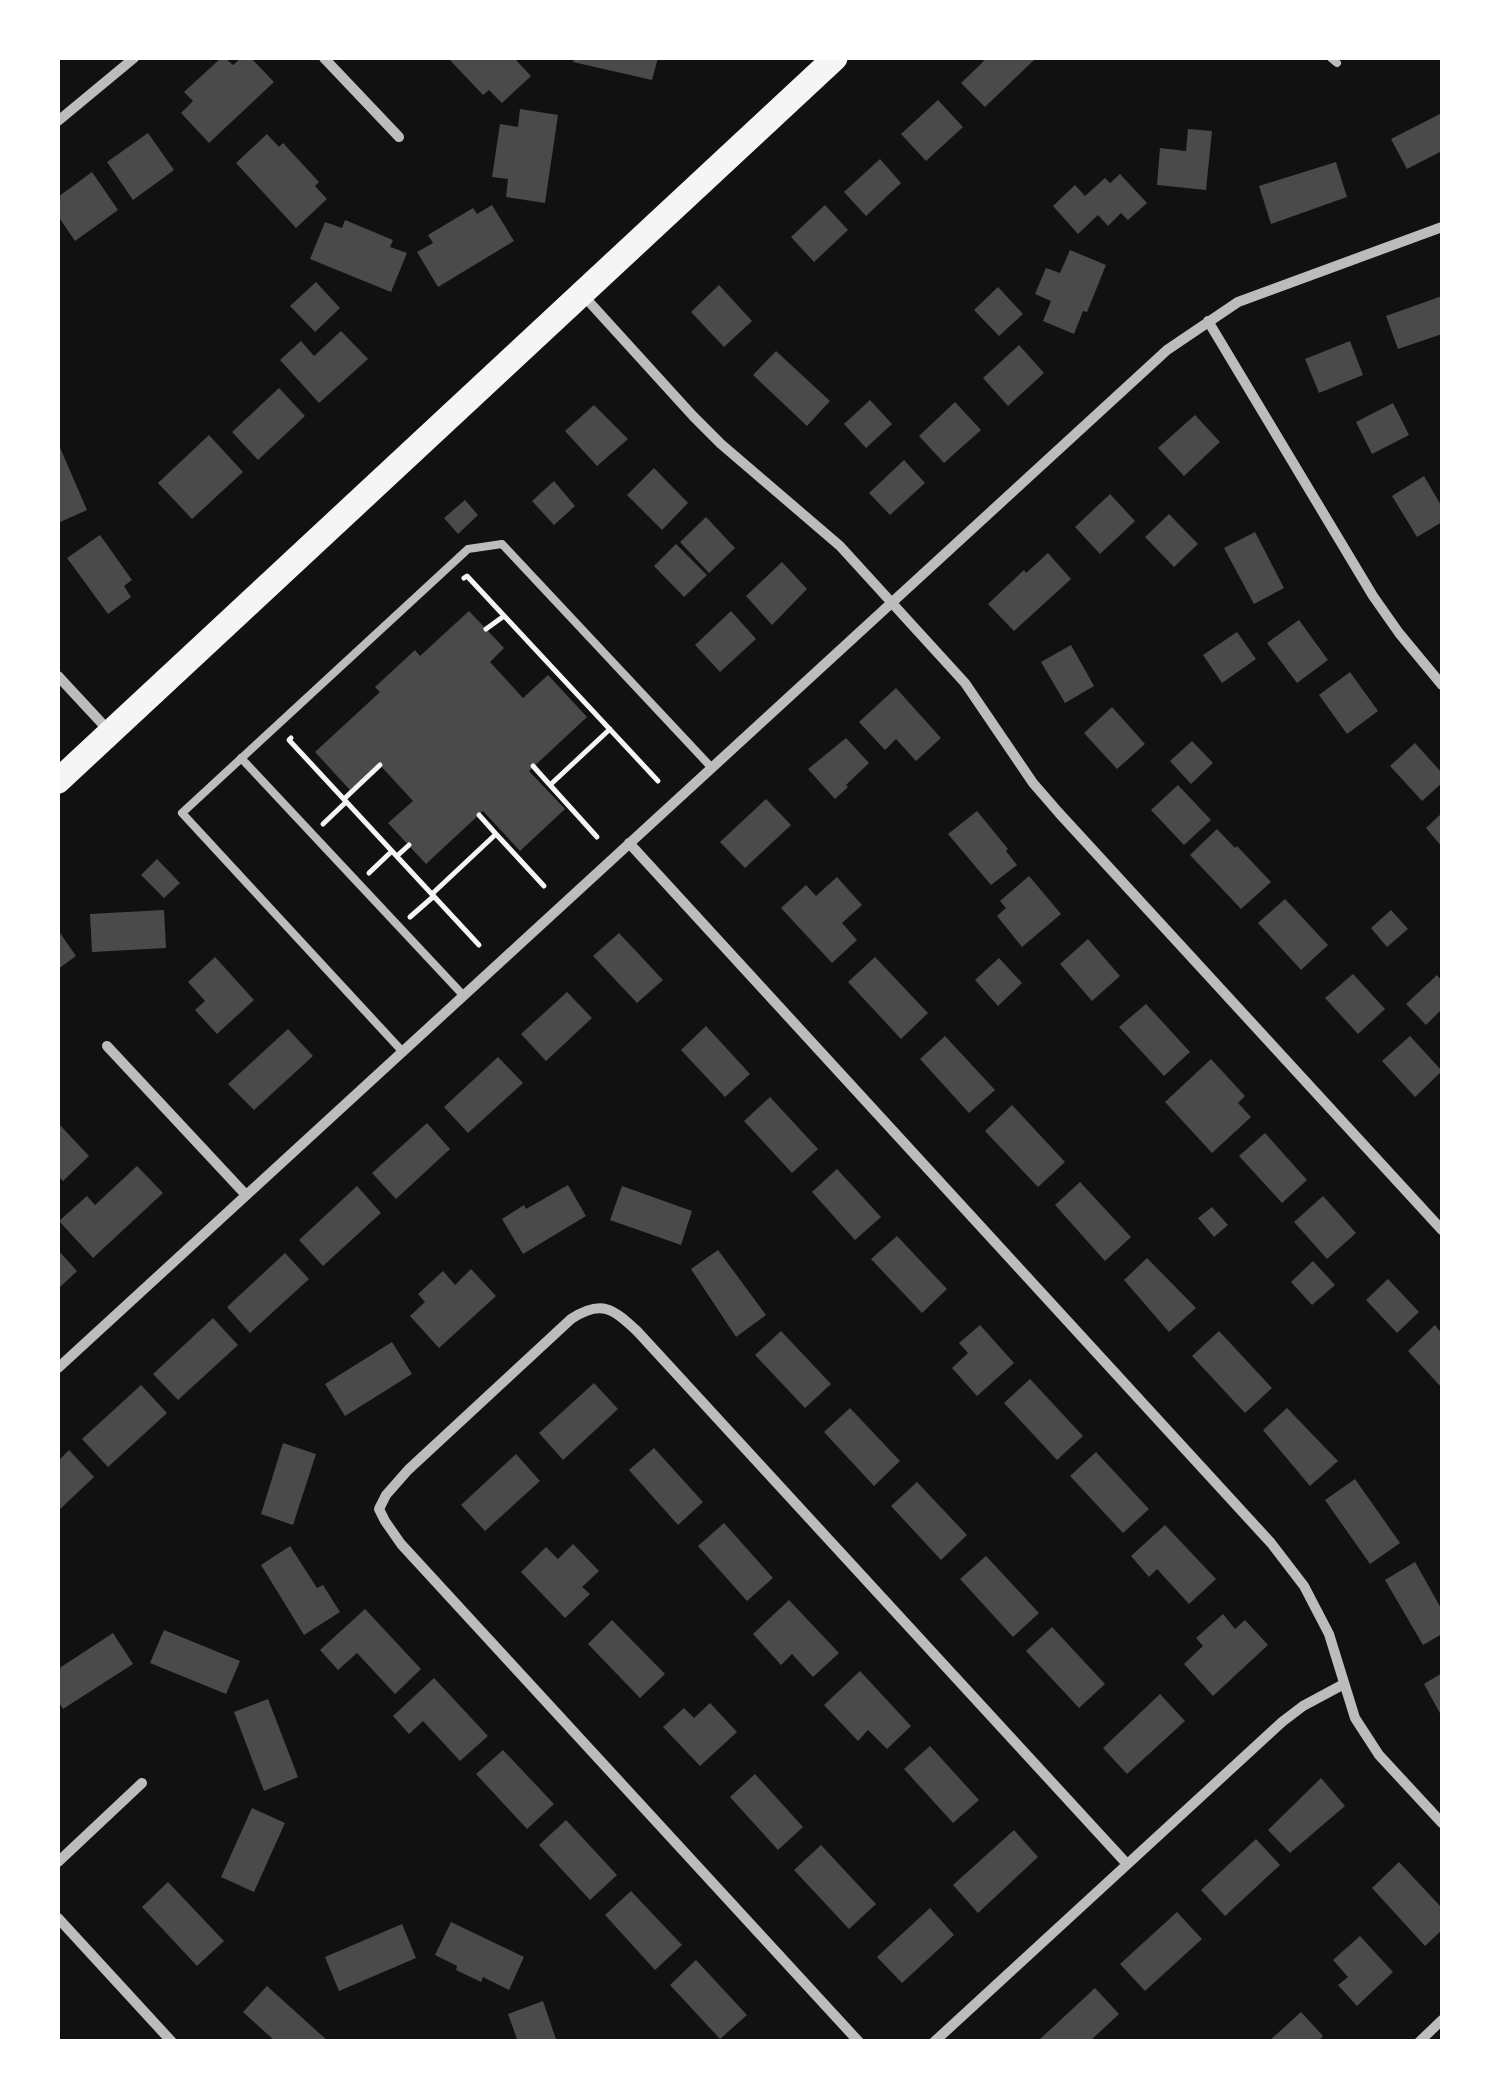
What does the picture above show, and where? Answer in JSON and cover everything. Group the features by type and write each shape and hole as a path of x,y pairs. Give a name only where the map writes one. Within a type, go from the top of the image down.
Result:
{"main road":[{"path":"58,781 835,58"}],"street":[{"path":"58,122 134,58"},
{"path":"324,58 399,138"},
{"path":"58,1368 1128,382 1238,302 1442,227"},
{"path":"582,293 721,444 840,546 891,601 965,683 1058,813 1442,1230"},
{"path":"1208,321 1374,596 1399,634 1442,685"},
{"path":"58,676 111,732"},
{"path":"628,843 1271,1543 1304,1586 1329,1634 1355,1718 1379,1755 1442,1823"},
{"path":"107,1046 246,1195"},
{"path":"859,2042 402,1544 379,1509 408,1470 584,1310 598,1306 612,1311 637,1331 1127,1864"},
{"path":"934,2042 1282,1722 1344,1684"},
{"path":"58,1862 142,1783"},
{"path":"58,1918 172,2042"},
{"path":"1419,2042 1442,2020"}],"lane":[{"path":"402,1051 182,814 468,549 502,544 711,767"},
{"path":"242,758 464,995"}],"path":[{"path":"453,588 467,576 658,781"},
{"path":"486,629 504,616"},
{"path":"566,694 574,690"},
{"path":"303,727 289,740 479,945"},
{"path":"550,785 610,730"},
{"path":"325,821 380,765"},
{"path":"534,766 597,837"},
{"path":"479,815 544,886"},
{"path":"412,916 496,834"},
{"path":"372,870 409,845"}],"building":[{"path":"221,58 233,65 241,58 251,58 274,82 209,143 181,113 193,101 184,92"},
{"path":"448,58 514,58 531,76 502,103 489,90 483,95"},
{"path":"574,58 658,58 652,80 573,62"},
{"path":"981,58 1034,60 985,107 961,83 984,61"},
{"path":"938,100 963,127 926,161 901,134"},
{"path":"520,109 558,115 545,203 506,197 508,179 492,177 500,124 518,127"},
{"path":"1442,113 1442,151 1407,169 1391,139"},
{"path":"1188,129 1212,131 1206,190 1157,185 1160,148 1186,151"},
{"path":"148,133 174,170 133,200 107,162"},
{"path":"267,134 279,147 283,143 319,182 315,186 327,199 296,228 236,163"},
{"path":"880,159 901,183 866,216 844,192"},
{"path":"1336,162 1347,197 1271,224 1259,186"},
{"path":"92,172 118,210 75,241 58,216 58,197"},
{"path":"1120,174 1147,203 1128,220 1121,213 1108,226 1098,215 1078,234 1053,206 1075,185 1085,196 1105,178 1110,183"},
{"path":"492,205 514,241 438,287 417,252 433,243 428,235 473,208 477,214"},
{"path":"825,205 848,230 814,262 791,237"},
{"path":"345,220 393,240 390,247 407,253 391,292 310,259 325,222 342,228"},
{"path":"1070,250 1106,265 1074,334 1043,321 1051,301 1035,294 1046,268 1060,273"},
{"path":"316,282 340,308 315,332 290,306"},
{"path":"719,285 752,321 724,347 691,312"},
{"path":"998,287 1023,314 999,336 974,310"},
{"path":"1442,296 1442,334 1398,349 1386,316"},
{"path":"341,331 368,359 319,403 280,360 301,341 314,356"},
{"path":"1350,341 1363,375 1319,393 1305,359"},
{"path":"1019,345 1044,373 1008,406 983,378"},
{"path":"776,351 830,401 807,426 753,375"},
{"path":"279,388 305,416 258,460 232,432"},
{"path":"870,400 892,424 866,448 844,424"},
{"path":"955,402 981,430 944,463 919,436"},
{"path":"1393,403 1409,435 1372,454 1356,422"},
{"path":"594,405 628,439 597,466 565,431"},
{"path":"1195,415 1220,442 1184,476 1158,448"},
{"path":"209,435 243,472 192,519 158,483"},
{"path":"58,443 87,510 58,523"},
{"path":"904,460 925,483 890,515 869,493"},
{"path":"654,468 688,503 662,530 627,495"},
{"path":"1424,476 1442,507 1442,522 1417,537 1392,496"},
{"path":"554,481 575,506 554,525 532,501"},
{"path":"1110,494 1135,521 1100,554 1075,527"},
{"path":"465,500 478,515 458,534 444,518"},
{"path":"1169,514 1198,544 1174,567 1145,537"},
{"path":"706,517 735,548 709,573 680,542"},
{"path":"1255,532 1284,588 1254,604 1224,548"},
{"path":"100,535 132,580 124,586 131,597 108,614 67,558"},
{"path":"676,544 707,575 684,597 654,566"},
{"path":"1048,553 1071,579 1014,631 988,604"},
{"path":"782,562 807,589 772,625 746,596"},
{"path":"469,611 504,648 490,662 523,698 548,675 587,717 529,771 565,809 520,851 483,811 426,864 388,823 413,801 379,764 350,790 315,752 380,692 375,687 415,650 420,656"},
{"path":"731,611 756,639 720,672 695,645"},
{"path":"1299,620 1328,660 1297,683 1267,643"},
{"path":"1237,632 1256,659 1222,683 1203,655"},
{"path":"1071,645 1094,686 1065,703 1041,662"},
{"path":"1350,672 1378,711 1347,734 1319,695"},
{"path":"896,688 941,738 916,761 896,739 885,750 859,722"},
{"path":"1112,707 1145,744 1117,769 1084,733"},
{"path":"846,738 869,763 835,799 808,769"},
{"path":"1192,741 1213,763 1191,784 1170,761"},
{"path":"1415,743 1442,773 1442,783 1422,801 1390,766"},
{"path":"1178,785 1211,820 1184,845 1151,810"},
{"path":"766,799 791,825 745,868 720,842"},
{"path":"977,811 1017,865 991,885 948,834"},
{"path":"1442,813 1442,847 1426,828"},
{"path":"1217,829 1271,882 1241,909 1190,855"},
{"path":"157,859 180,883 164,898 141,875"},
{"path":"1029,876 1061,914 1022,947 997,916 1006,908 1000,901"},
{"path":"837,877 862,905 842,923 857,940 832,963 781,908 806,885 816,896"},
{"path":"1285,899 1328,945 1301,970 1258,923"},
{"path":"164,910 166,948 92,952 90,914"},
{"path":"1391,910 1408,929 1387,947 1371,928"},
{"path":"58,930 76,956 58,969"},
{"path":"619,933 663,980 637,1003 593,956"},
{"path":"1088,939 1120,976 1092,1001 1060,964"},
{"path":"215,957 254,1000 217,1034 195,1010 205,1001 188,982"},
{"path":"875,957 928,1013 901,1039 848,982"},
{"path":"999,958 1022,983 998,1006 975,980"},
{"path":"1353,974 1385,1009 1358,1034 1325,998"},
{"path":"1437,975 1442,981 1442,1009 1426,1025 1406,1004"},
{"path":"567,992 592,1018 546,1061 521,1034"},
{"path":"1146,1004 1190,1052 1164,1076 1119,1027"},
{"path":"706,1026 750,1074 725,1097 681,1050"},
{"path":"288,1029 313,1056 254,1110 228,1084"},
{"path":"945,1036 995,1090 969,1113 920,1059"},
{"path":"1410,1036 1442,1071 1415,1097 1382,1061"},
{"path":"498,1057 523,1083 468,1133 444,1107"},
{"path":"1211,1059 1245,1096 1238,1103 1251,1117 1212,1153 1165,1102"},
{"path":"770,1097 818,1149 792,1173 744,1121"},
{"path":"1012,1105 1065,1162 1038,1187 985,1131"},
{"path":"58,1123 89,1156 63,1181 58,1176"},
{"path":"427,1123 450,1149 396,1199 372,1173"},
{"path":"1265,1133 1307,1180 1282,1203 1239,1156"},
{"path":"137,1166 163,1193 93,1258 59,1221 87,1196 95,1205"},
{"path":"837,1169 881,1217 855,1240 812,1192"},
{"path":"1080,1182 1131,1237 1105,1261 1055,1205"},
{"path":"568,1185 586,1216 523,1254 502,1219"},
{"path":"357,1186 381,1213 323,1266 299,1240"},
{"path":"622,1186 692,1211 681,1245 610,1220"},
{"path":"1323,1196 1356,1233 1327,1259 1294,1222"},
{"path":"1212,1207 1228,1225 1214,1237 1198,1218"},
{"path":"897,1236 947,1289 922,1313 871,1259"},
{"path":"58,1250 77,1271 58,1289"},
{"path":"718,1250 766,1315 736,1337 691,1269"},
{"path":"285,1253 309,1279 250,1333 227,1307"},
{"path":"1147,1258 1196,1308 1169,1332 1124,1280"},
{"path":"1313,1261 1335,1285 1312,1305 1291,1282"},
{"path":"471,1269 496,1296 439,1348 410,1316 425,1302 418,1294 443,1271 455,1285"},
{"path":"1388,1279 1419,1312 1397,1333 1366,1300"},
{"path":"213,1318 238,1345 178,1400 153,1374"},
{"path":"980,1325 1014,1363 977,1396 952,1368 968,1353 959,1343"},
{"path":"1435,1325 1442,1334 1442,1388 1408,1351"},
{"path":"781,1331 831,1384 805,1408 755,1355"},
{"path":"1219,1331 1272,1388 1245,1413 1192,1356"},
{"path":"392,1342 412,1374 345,1416 325,1384"},
{"path":"1030,1379 1083,1436 1057,1460 1004,1403"},
{"path":"594,1383 618,1409 563,1460 539,1433"},
{"path":"141,1385 167,1413 108,1467 82,1439"},
{"path":"850,1408 900,1461 874,1486 824,1432"},
{"path":"1287,1408 1338,1461 1310,1486 1263,1430"},
{"path":"283,1443 316,1454 293,1525 261,1514"},
{"path":"654,1448 703,1502 678,1525 629,1470"},
{"path":"69,1450 94,1477 58,1511 58,1461"},
{"path":"1096,1452 1149,1509 1123,1533 1070,1476"},
{"path":"516,1454 540,1481 485,1531 461,1505"},
{"path":"1355,1479 1400,1543 1370,1564 1325,1500"},
{"path":"917,1482 967,1535 941,1560 891,1506"},
{"path":"724,1523 773,1578 747,1601 698,1546"},
{"path":"1165,1525 1216,1579 1189,1604 1157,1569 1149,1577 1131,1556"},
{"path":"573,1544 599,1571 582,1587 590,1594 565,1618 521,1572 546,1547 558,1559"},
{"path":"290,1546 317,1588 323,1585 340,1612 304,1635 261,1565"},
{"path":"986,1556 1039,1613 1013,1637 960,1579"},
{"path":"1415,1562 1442,1610 1442,1634 1423,1645 1385,1580"},
{"path":"789,1600 839,1653 813,1677 792,1654 781,1665 753,1634"},
{"path":"365,1609 421,1669 395,1694 357,1653 338,1670 320,1650"},
{"path":"1223,1614 1235,1629 1245,1620 1268,1645 1213,1696 1184,1664 1203,1646 1196,1638"},
{"path":"612,1620 665,1674 640,1698 588,1644"},
{"path":"1052,1627 1105,1684 1079,1708 1026,1651"},
{"path":"164,1630 240,1661 226,1694 150,1663"},
{"path":"113,1633 133,1664 63,1709 58,1701 58,1669"},
{"path":"860,1671 911,1726 887,1749 868,1730 858,1741 824,1705"},
{"path":"1442,1673 1442,1717 1424,1684"},
{"path":"434,1678 488,1736 460,1761 423,1721 409,1734 393,1716"},
{"path":"1160,1694 1185,1721 1127,1774 1103,1748"},
{"path":"268,1699 298,1777 264,1791 234,1712"},
{"path":"710,1703 737,1732 700,1766 663,1727 684,1708 694,1718"},
{"path":"930,1746 979,1800 953,1823 904,1769"},
{"path":"503,1750 554,1804 527,1829 476,1774"},
{"path":"755,1774 803,1827 778,1850 730,1797"},
{"path":"1321,1778 1345,1806 1290,1853 1268,1830"},
{"path":"252,1808 285,1823 254,1892 221,1877"},
{"path":"566,1820 617,1875 590,1900 539,1845"},
{"path":"1014,1830 1038,1857 978,1913 953,1885"},
{"path":"1256,1839 1280,1865 1225,1916 1201,1890"},
{"path":"821,1845 876,1904 849,1929 794,1870"},
{"path":"1399,1862 1442,1908 1442,1930 1425,1946 1372,1888"},
{"path":"168,1882 224,1941 197,1966 142,1907"},
{"path":"631,1891 682,1945 655,1970 605,1915"},
{"path":"930,1908 954,1935 902,1983 877,1957"},
{"path":"1177,1912 1202,1939 1145,1991 1120,1964"},
{"path":"451,1922 524,1957 509,1990 483,1977 481,1982 435,1955"},
{"path":"402,1924 416,1958 339,1991 325,1957"},
{"path":"1360,1936 1393,1972 1357,2006 1338,1985 1348,1977 1333,1960"},
{"path":"696,1960 747,2015 720,2039 670,1985"},
{"path":"267,1986 329,2042 276,2042 243,2012"},
{"path":"1095,1988 1119,2014 1089,2042 1042,2042 1040,2039"},
{"path":"543,2001 557,2042 518,2042 508,2014"},
{"path":"1301,2012 1323,2036 1318,2042 1268,2042"}]}
